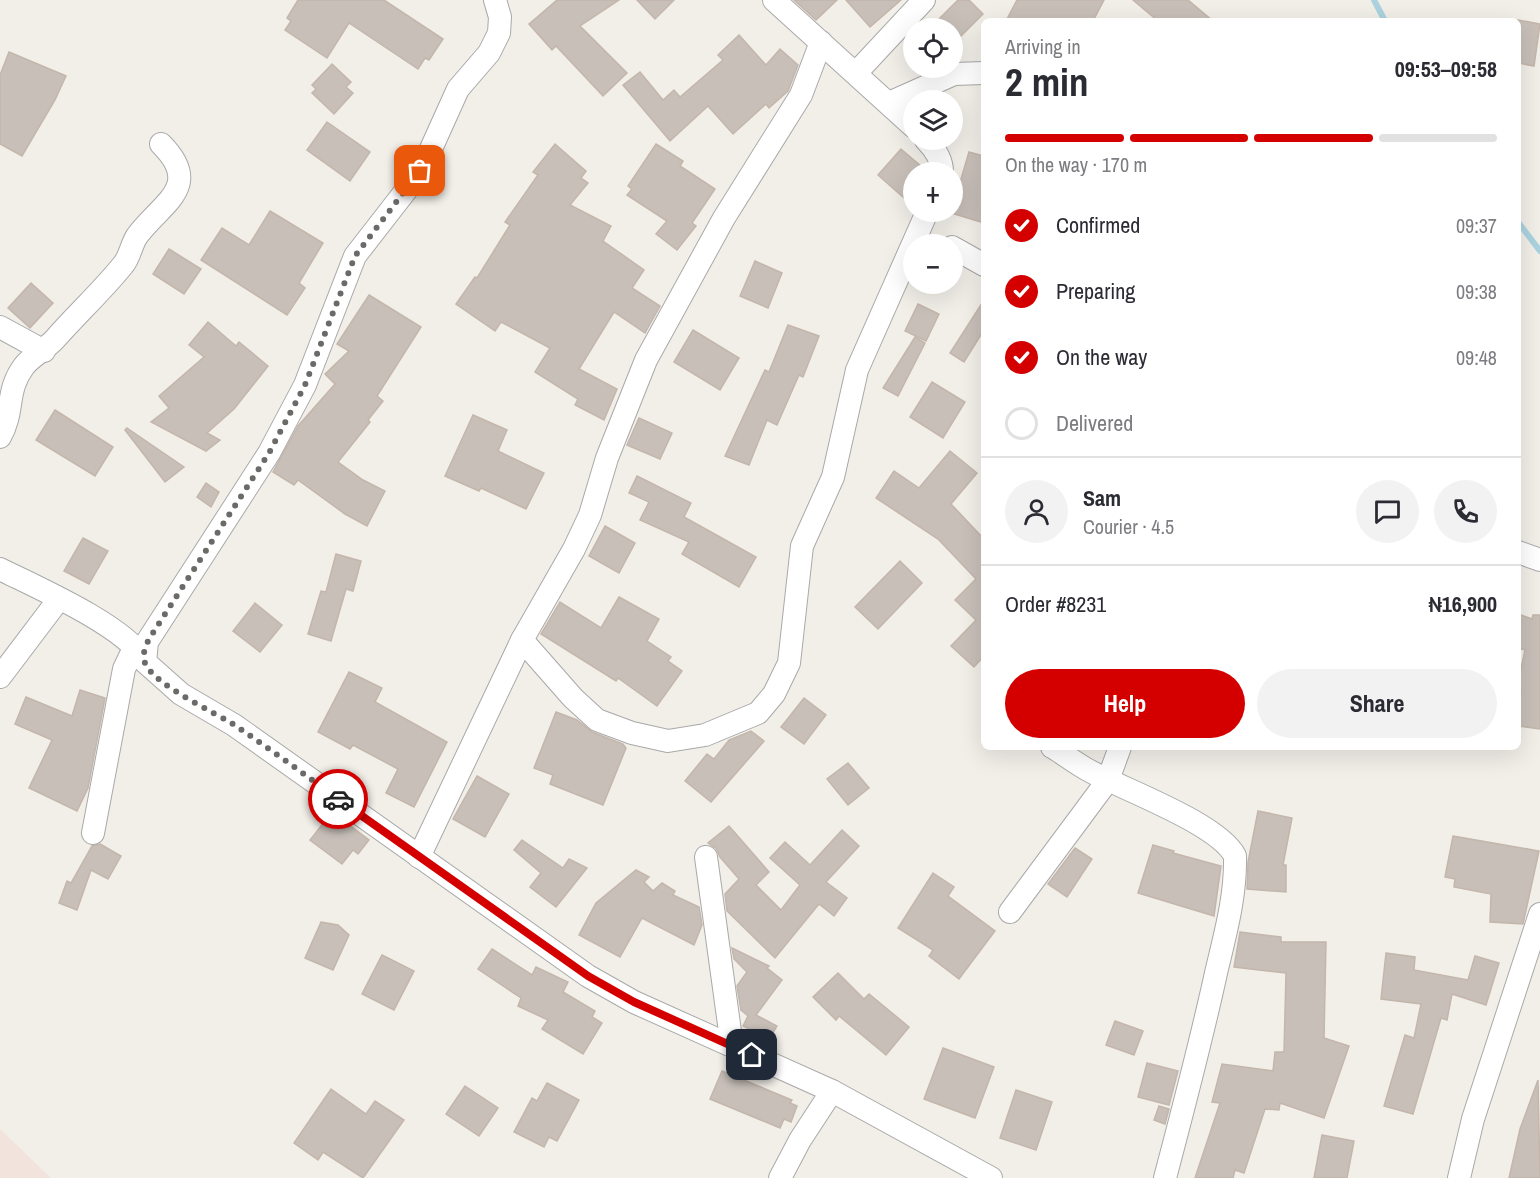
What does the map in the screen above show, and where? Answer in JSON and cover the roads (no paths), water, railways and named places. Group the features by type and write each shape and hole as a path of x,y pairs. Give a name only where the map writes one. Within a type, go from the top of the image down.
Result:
{"street":[{"path":"774,0 903,116"},
{"path":"856,74 924,0"},
{"path":"93,833 135,659 269,453 305,385 355,256 425,165 458,89 489,52 499,33 502,6"},
{"path":"418,856 522,640 591,515 607,458 646,360 724,218 801,95 821,42"},
{"path":"889,103 954,74 981,73"},
{"path":"0,437 10,420 12,386 26,363 44,351 125,263 137,237 173,198 180,180 174,157 161,144"},
{"path":"917,234 922,222"},
{"path":"963,253 981,263"},
{"path":"522,640 573,698 597,720 632,733 668,741 705,735 758,713 774,694 789,663 802,546 833,477 856,370 903,265"},
{"path":"0,327 44,351"},
{"path":"1521,553 1540,560"},
{"path":"0,569 59,599 109,629 135,659 181,694 234,724 588,976 634,1002 832,1091 991,1178"},
{"path":"0,677 59,599"},
{"path":"1057,750 1108,780 1191,820 1222,840 1235,856 1234,892 1200,1046 1165,1178"},
{"path":"1011,912 1108,780 1119,750"},
{"path":"706,857 732,1046"},
{"path":"1459,1178 1473,1119 1540,914"},
{"path":"780,1178 800,1140 832,1091"}],"waterway":[{"path":"1374,0 1383,18"},
{"path":"1521,226 1540,251"}]}
